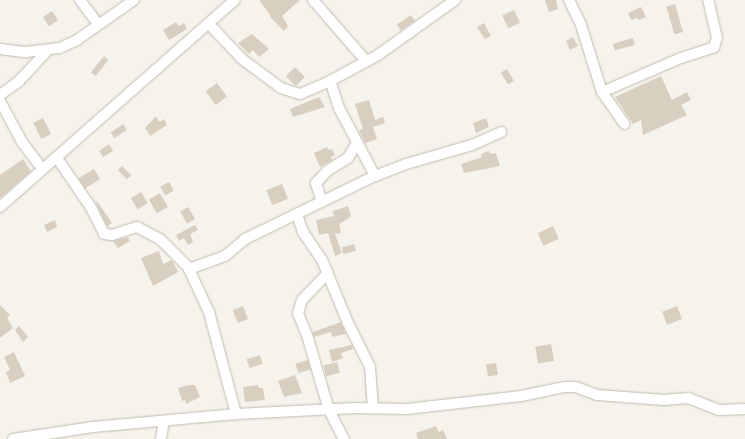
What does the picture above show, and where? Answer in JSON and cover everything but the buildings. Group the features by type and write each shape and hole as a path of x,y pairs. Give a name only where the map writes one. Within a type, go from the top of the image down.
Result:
{"street":[{"path":"80,0 98,24"},
{"path":"0,49 26,52 48,50 77,40 134,0"},
{"path":"0,208 42,168 57,158 106,112 235,0"},
{"path":"313,0 366,61"},
{"path":"209,24 242,59 281,88 300,94 330,81 366,61 455,0"},
{"path":"569,0 580,25 602,92 624,124"},
{"path":"602,92 681,58 714,47 718,38 708,0"},
{"path":"0,95 19,81 48,50"},
{"path":"330,81 339,108 375,176"},
{"path":"0,101 22,142 42,168"},
{"path":"189,269 225,256 245,239 375,176 406,164 449,153 501,132"},
{"path":"322,202 316,183 327,171 348,158 357,143"},
{"path":"57,158 90,206 104,234 112,235 137,227 149,232 161,240 189,269 209,312 236,414"},
{"path":"297,214 303,232 328,273 348,323 370,367 374,408"},
{"path":"328,273 302,300 298,313 307,335 329,410 344,439"},
{"path":"13,439 94,426 236,414 374,408 407,409 521,396 565,386 576,387 597,395 664,400 688,398 719,410 745,409"},
{"path":"161,439 164,421"}]}
